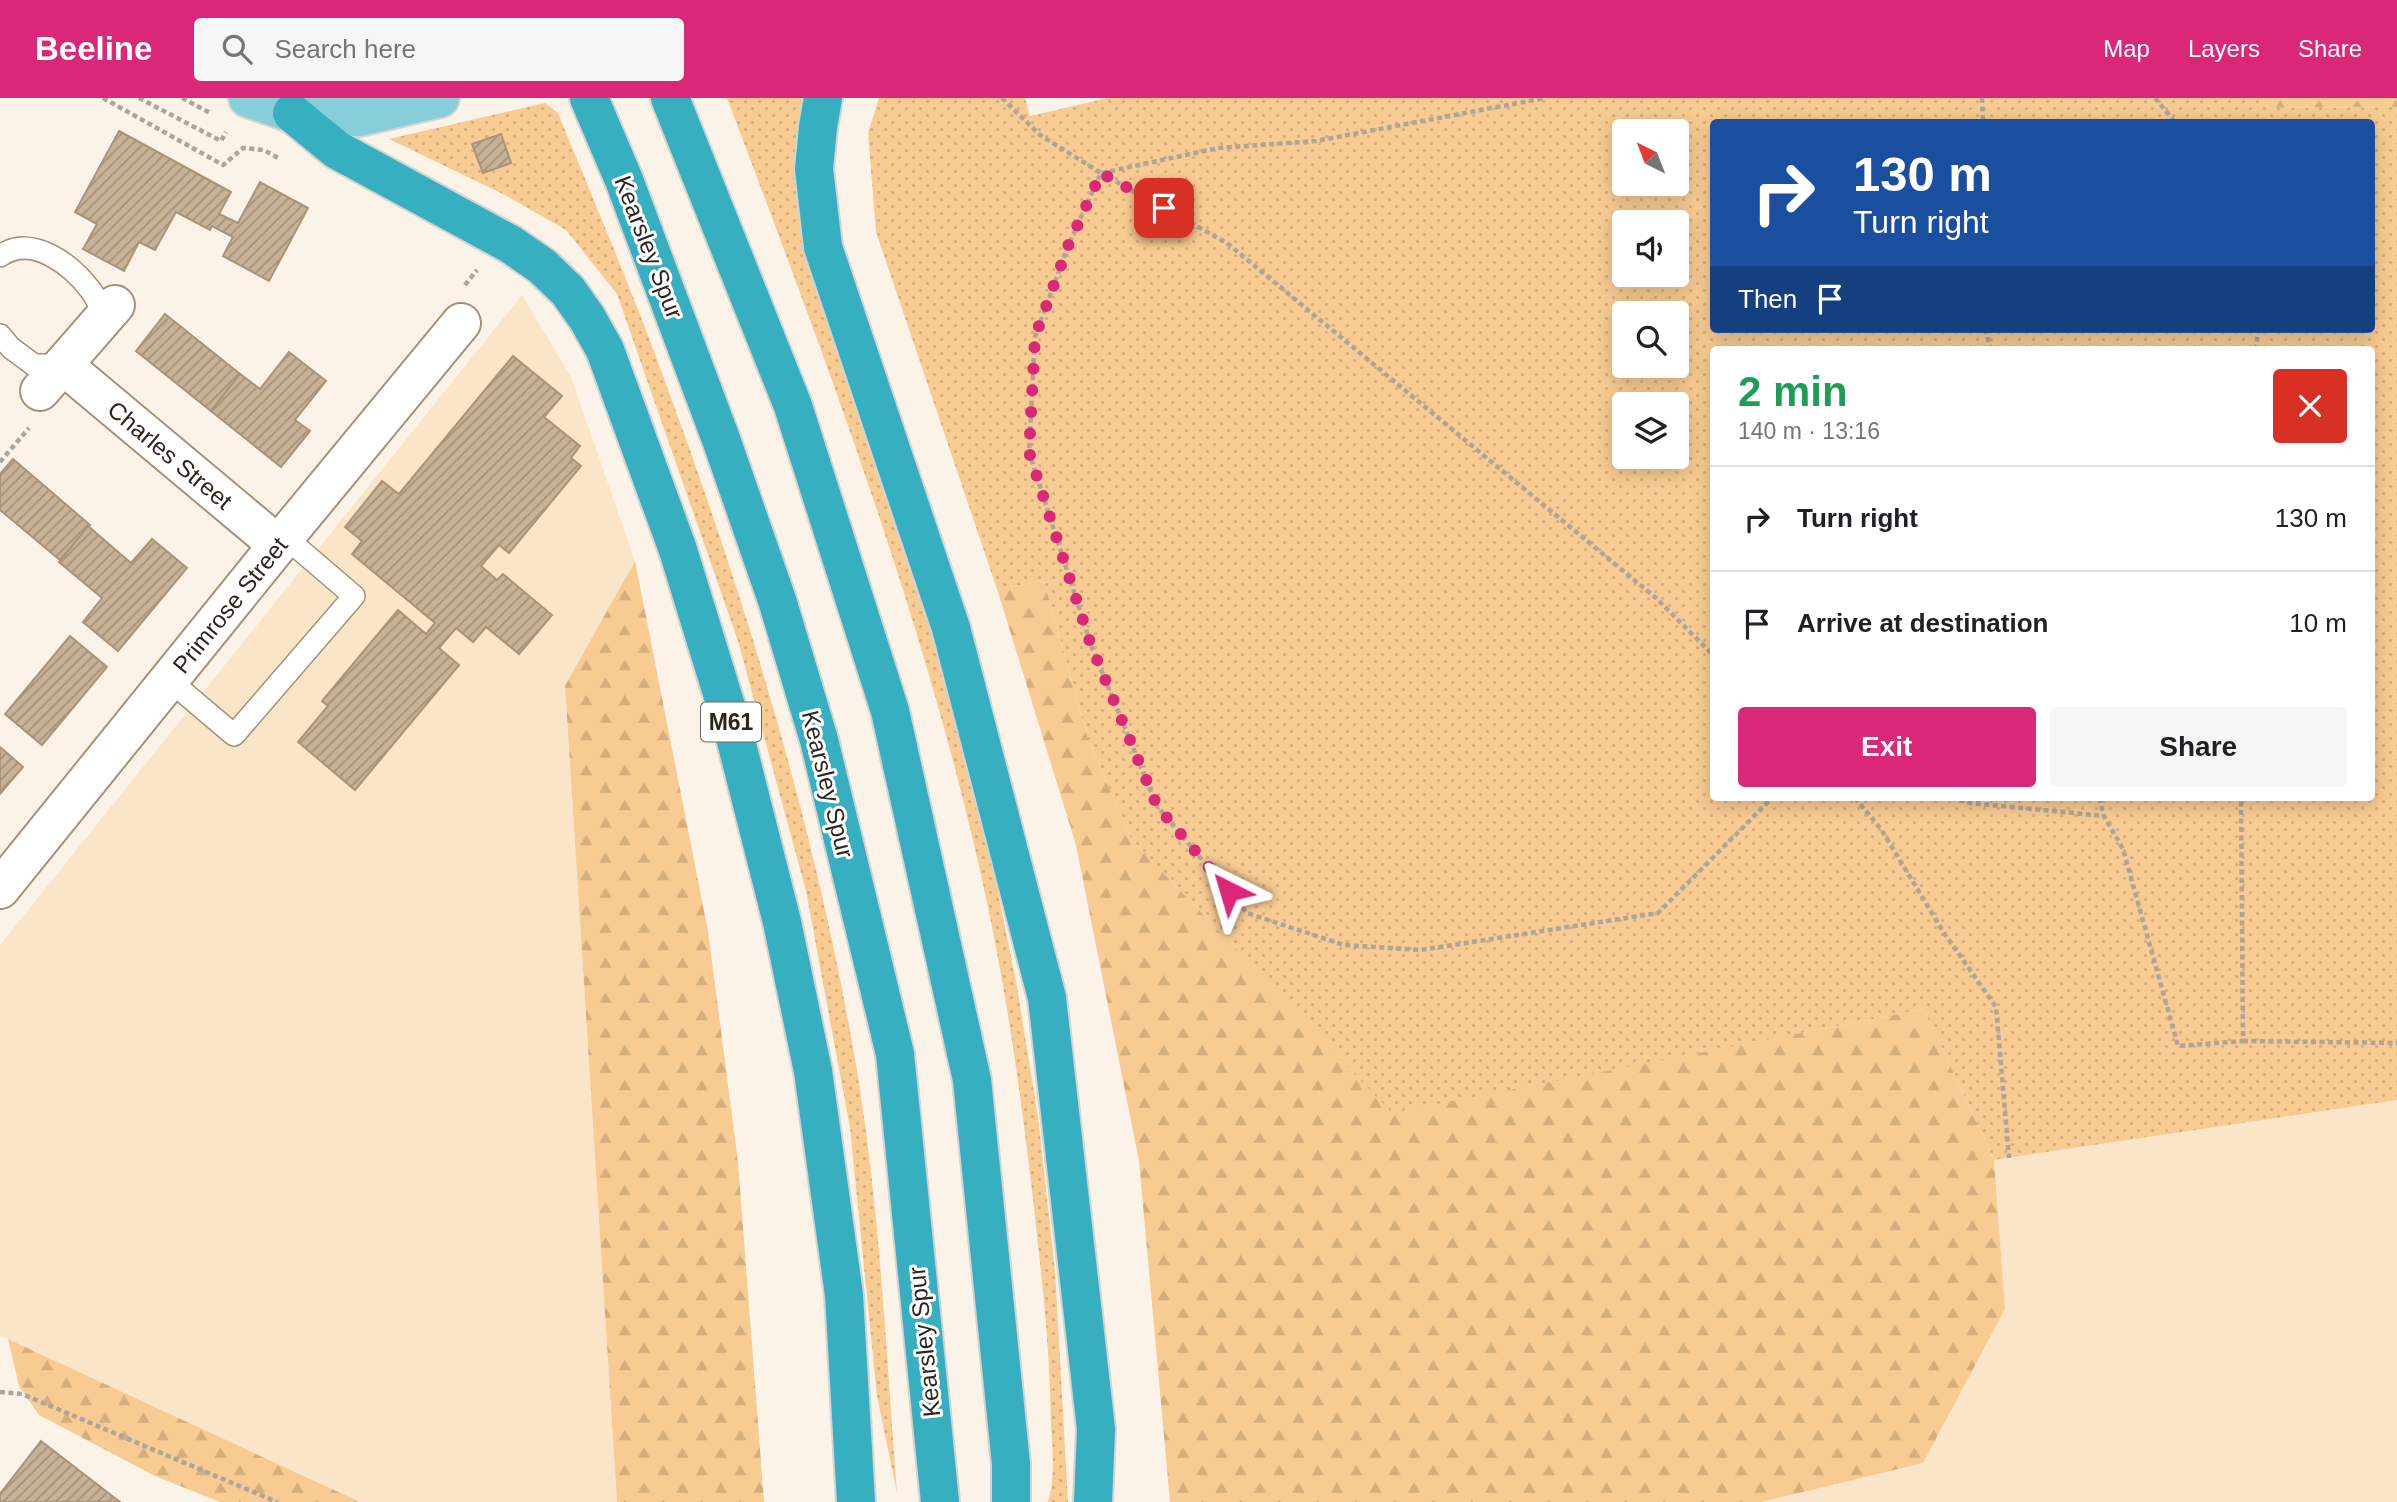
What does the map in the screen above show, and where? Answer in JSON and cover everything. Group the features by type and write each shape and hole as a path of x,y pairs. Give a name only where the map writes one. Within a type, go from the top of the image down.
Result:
{"highway":[{"name":"Kearsley Spur","path":"589,98 624,180 723,442 777,600 819,740 895,1054 940,1502"},
{"path":"670,98 793,406 890,711 972,1080 1011,1464 1012,1502"},
{"path":"823,98 817,127 814,170 823,247 951,628 1047,998 1096,1429 1093,1502"},
{"name":"M61","path":"292,113 337,150 510,244 542,266 568,291 605,350 678,550 733,729 782,922 813,1071 844,1296 856,1502"}],"main road":[{"path":"232,113 359,117 440,98"}],"street":[{"path":"52,378 110,311"},
{"name":"Primrose Street","path":"0,888 461,323"},
{"name":"Charles Street","path":"52,378 281,541"}],"lane":[{"path":"0,256 22,246 42,251 68,268 110,311"},
{"path":"0,335 11,348 52,378"},
{"path":"169,680 233,735 354,596 281,541"}],"path":[{"path":"103,98 223,165 243,148 264,150 288,163"},
{"path":"139,98 221,141 232,113 182,98"},
{"path":"1002,98 1040,135 1101,173 1227,243 1656,598 1710,652"},
{"path":"1101,173 1218,148 1316,141 1545,98"},
{"path":"1982,98 1983,119"},
{"path":"2155,98 2172,119"},
{"path":"1101,173 1068,246 1035,337 1029,452 1091,645 1157,806 1247,913 1343,945 1421,950 1658,913 1769,801"},
{"path":"461,323 447,306 480,266"},
{"path":"1858,801 1881,829 1944,933 1996,1007 2009,1158"},
{"path":"1962,801 2104,816"},
{"path":"2100,801 2104,816 2123,849 2178,1046 2243,1041 2397,1043"},
{"path":"2241,801 2243,1041"},
{"path":"0,1392 22,1394 277,1502"}],"shaded area":[{"path":"522,295 571,377 635,561 565,687 617,1502 360,1502 0,1335 0,945"},
{"path":"2397,1100 2397,1502 1761,1502 2005,1309 1994,1160"}],"green space":[{"path":"727,98 801,98 798,170 894,513 974,772 1017,987 1038,1117 1055,1271 1068,1502 1048,1502 1053,1462 1050,1383 1035,1213 1008,1014 979,866 928,670 898,574 833,382"},
{"path":"879,98 1025,98 1030,116 1108,98 2262,98 2269,108 2397,107 2397,1100 1994,1160 1924,1009 1392,1114 1132,840 1088,739 1044,581 997,589 876,232 868,133"},
{"path":"2262,98 2397,98 2397,107 2269,108"},
{"path":"545,103 558,113 624,275 693,458 750,631 800,805 841,982 865,1123 881,1281 897,1493 877,1396 850,1128 806,891 738,641 617,294 566,230 505,195 389,139"},
{"path":"635,561 708,931 738,1162 764,1502 617,1502 565,686"},
{"path":"1044,581 1088,739 1132,840 1392,1113 1924,1009 1994,1160 2005,1309 1923,1463 1761,1502 1170,1502 1139,1161 1076,845 997,589"},
{"path":"8,1339 360,1502 220,1502 155,1476 39,1415 19,1386"}],"building":[{"path":"119,131 231,192 219,214 238,223 260,182 308,208 269,281 223,256 233,237 212,226 210,230 176,212 155,250 139,242 124,271 83,249 97,224 75,212"},
{"path":"501,134 511,163 483,173 472,144"},
{"path":"165,314 240,374 211,411 136,351"},
{"path":"289,352 326,381 295,420 310,431 281,467 211,411 240,374 260,389"},
{"path":"513,356 562,396 544,417 580,446 571,458 581,466 509,553 499,545 481,566 497,580 503,574 552,615 519,654 486,627 473,642 456,628 439,648 459,665 355,790 298,742 328,706 322,701 398,610 426,634 435,623 352,554 362,541 345,527 382,481 399,494"},
{"path":"13,459 90,525 60,560 0,510 0,474"},
{"path":"88,526 131,563 152,539 187,568 118,651 83,622 102,598 59,562"},
{"path":"70,636 107,667 42,745 5,714"},
{"path":"0,747 23,767 0,794"},
{"path":"41,1441 120,1502 0,1502 0,1494"}],"route":[{"path":"1164,208 1101,173 1068,246 1035,337 1029,452 1091,645 1157,806 1229,891"}]}
